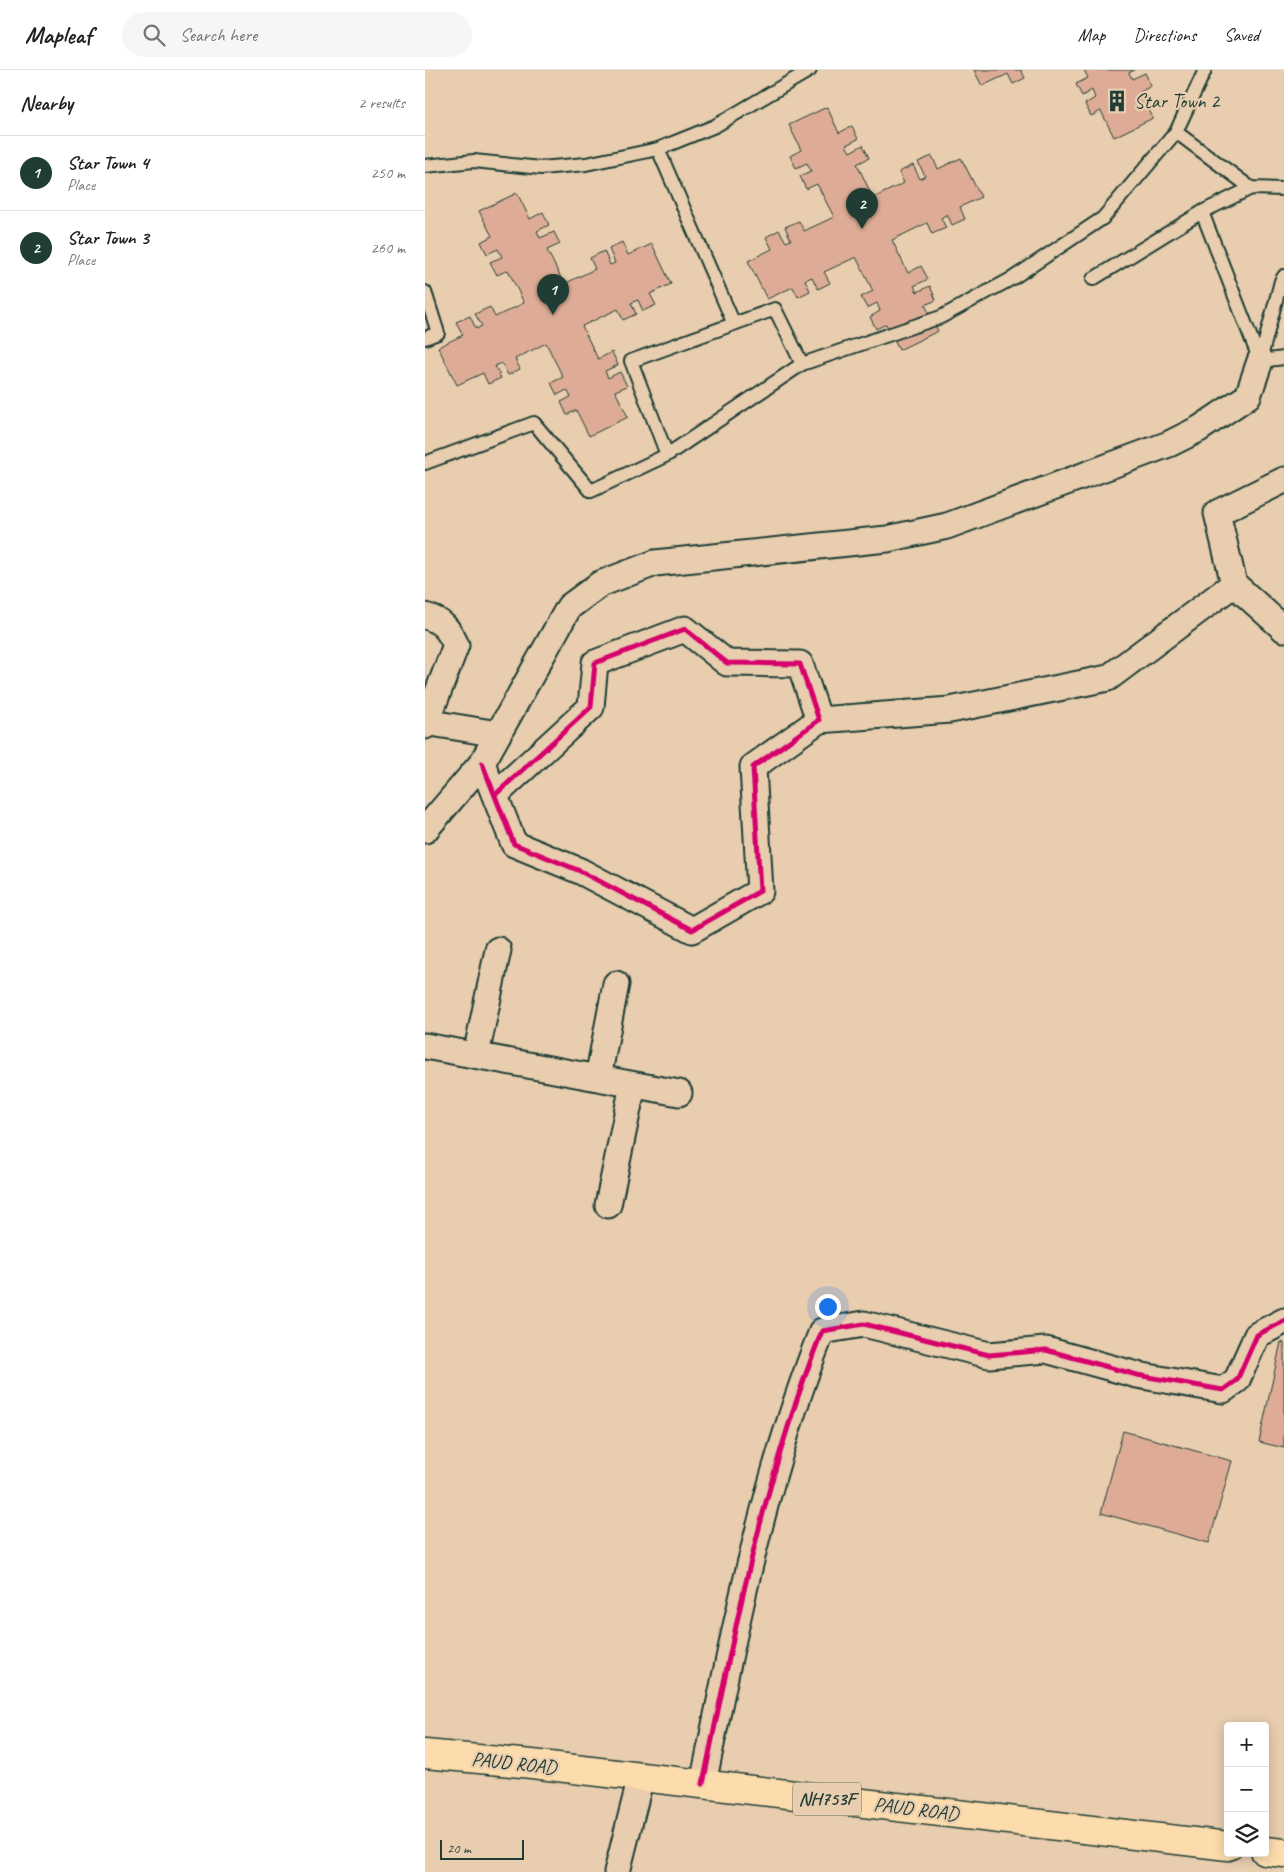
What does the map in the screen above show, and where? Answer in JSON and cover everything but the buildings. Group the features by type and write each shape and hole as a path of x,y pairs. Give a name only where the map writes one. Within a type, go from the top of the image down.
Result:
{"main road":[{"name":"PAUD ROAD","path":"425,1754 703,1784 1224,1846"},
{"path":"1269,1851 1284,1853"}],"street":[{"path":"425,830 482,763 569,607 600,584 655,563 887,538 947,526 1169,444 1199,429 1248,396 1272,359"},
{"path":"1284,480 1217,513 1234,584 1284,629"},
{"path":"482,763 514,844 580,871 692,930 760,891 753,767 819,720 950,710 1107,678 1234,584"},
{"path":"425,616 435,618 448,629 457,645 426,724 498,734"},
{"path":"495,794 591,707 595,663 685,629 727,663 800,664 819,720"},
{"path":"476,1055 498,950"},
{"path":"598,1078 616,984"},
{"path":"425,1046 679,1094"},
{"path":"608,1205 633,1085"},
{"path":"703,1784 743,1590 797,1398 822,1331 864,1324 989,1355 1046,1350 1137,1374 1223,1390 1237,1380 1257,1335 1284,1321"},
{"path":"617,1872 641,1777"}],"lane":[{"path":"425,166 474,161 541,168 587,164 658,149 715,126 811,70"},
{"path":"425,462 534,423 591,491 667,454 802,364 941,316 1013,278 1103,218 1176,132 1205,70"},
{"path":"1176,132 1251,188"},
{"path":"658,149 734,324"},
{"path":"1093,279 1202,212 1251,188 1284,189"},
{"path":"1202,212 1272,359"},
{"path":"1272,359 1281,281 1284,276"},
{"path":"425,292 438,333 425,338"},
{"path":"667,454 631,361 775,309 802,364"}],"cycle path":[{"path":"482,763 514,844 580,871 692,930 760,891 753,767 819,720 800,664 727,663 685,629 595,663 591,707 495,795"},
{"path":"703,1784 752,1555 783,1442 822,1331 864,1324 989,1355 1046,1350 1137,1375 1223,1390 1237,1380 1257,1335 1284,1321"}],"place":[{"name":"Star Town 2","path":"1117,101"},
{"name":"Star Town 3","path":"862,229"},
{"name":"Star Town 4","path":"553,315"}]}
